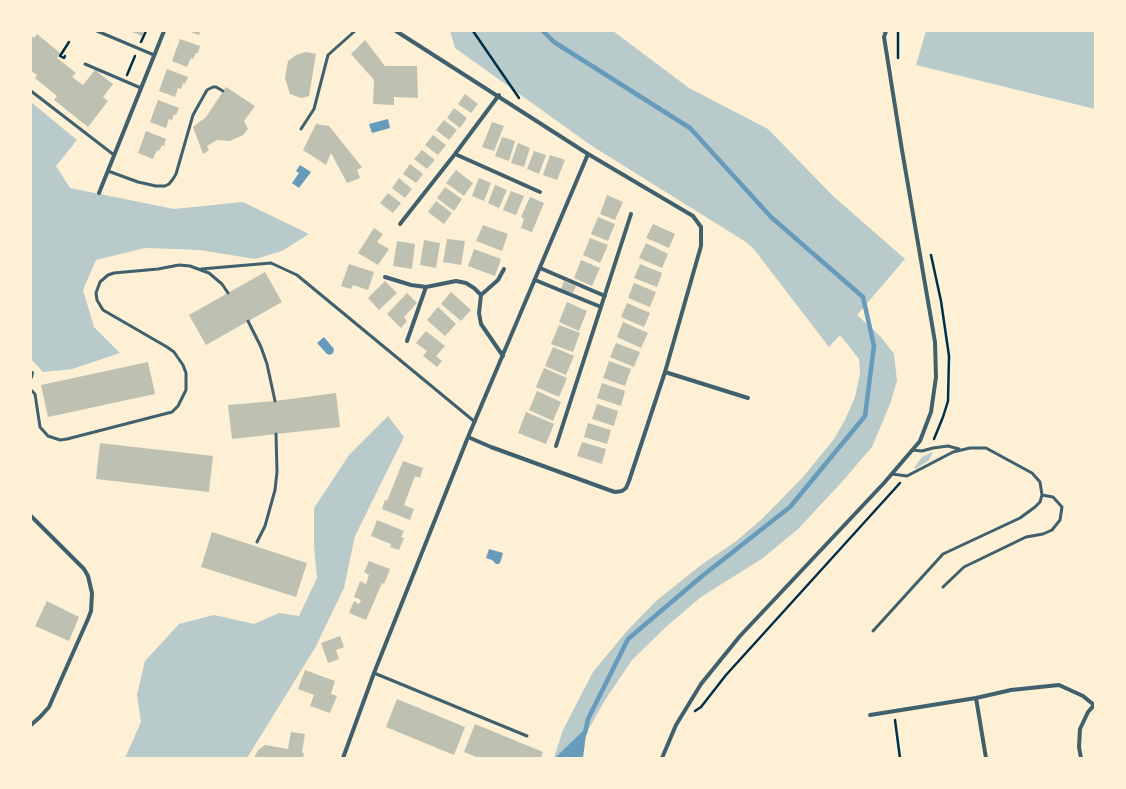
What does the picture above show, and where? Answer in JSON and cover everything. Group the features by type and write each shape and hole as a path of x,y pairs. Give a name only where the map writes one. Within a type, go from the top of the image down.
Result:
{"street":[{"path":"99,193 164,31"},
{"path":"396,31 499,95 533,119 588,154 693,216 701,228 701,246 665,372 626,488 622,491 615,492 491,447 468,437"},
{"path":"662,758 676,725 701,684 740,636 892,474 920,441 931,412 934,395 936,360 935,342 897,120 884,37 886,31"},
{"path":"400,224 499,95"},
{"path":"455,154 540,192"},
{"path":"342,758 374,673 468,437 588,154"},
{"path":"556,446 631,214"},
{"path":"540,268 605,296"},
{"path":"503,356 481,324 479,313 481,295 498,280 504,269"},
{"path":"386,277 426,287 456,280 466,283 481,295"},
{"path":"535,280 601,307"},
{"path":"407,341 426,287"},
{"path":"665,372 748,398"},
{"path":"31,516 84,569 91,584 92,602 88,619 48,707 40,717 31,724"},
{"path":"870,715 976,698 1011,690 1059,685 1083,696 1094,704 1088,712 1080,729 1079,747 1081,758"},
{"path":"976,698 986,758"}],"lane":[{"path":"97,31 154,55"},
{"path":"301,129 314,109 328,55 355,31"},
{"path":"85,64 141,88"},
{"path":"108,171 138,182 156,186 164,186 169,184 176,174 193,115 207,90 216,87 223,91"},
{"path":"31,91 114,155"},
{"path":"31,390 35,394 40,427 48,436 60,440 67,440 172,412 183,398 186,390 186,373 179,358 168,347 103,310 97,300 97,288 104,278 114,273 158,269 179,265 201,269 272,263 297,274 475,422"},
{"path":"201,269 216,278 228,293"},
{"path":"248,321 261,347 267,364 274,401"},
{"path":"257,542 265,526 275,490 277,472 276,434"},
{"path":"873,631 943,554 1020,518 1040,502 1042,495 1040,482 1032,473 986,448 961,449 948,446 933,448 922,452 912,450"},
{"path":"892,474 907,476 945,455 961,449"},
{"path":"942,587 964,567 1026,537 1043,534 1052,530 1060,520 1062,507 1053,498 1042,495"},
{"path":"374,673 528,736"}],"path":[{"path":"473,31 520,100"},
{"path":"65,56 64,58 60,56 69,42"},
{"path":"691,716 701,707 726,675 907,476"},
{"path":"894,711 900,758"}],"shaded area":[{"path":"450,31 613,31 689,88 768,129 832,195 905,259 857,315 880,336 894,354 897,381 890,404 872,447 798,529 763,558 701,597 667,626 632,660 605,700 587,732 577,758 554,758 563,730 593,672 626,632 656,601 701,565 735,542 762,519 803,477 834,439 845,420 855,397 860,374 859,359 840,335 829,347 753,248 746,242 592,146 455,48"},
{"path":"926,31 1095,31 1095,109 916,65"},
{"path":"31,102 77,140 56,166 70,188 174,209 243,202 309,234 282,251 255,259 200,250 145,248 96,260 83,290 94,327 120,353 72,369 43,372 31,359"},
{"path":"388,416 404,437 355,536 344,588 315,648 247,758 125,758 141,722 137,695 145,661 179,624 214,615 254,624 279,613 299,616 317,578 314,546 314,508 349,455"},
{"path":"933,452 928,461 915,469 914,468 922,457"}],"water":[{"path":"388,119 390,128 372,133 369,124"},
{"path":"300,165 311,172 299,188 292,183 299,173 296,171"},
{"path":"324,337 334,349 333,353 330,355 327,354 317,343"},
{"path":"489,549 503,553 500,563 496,564 492,560 486,558"},
{"path":"587,727 583,758 556,758 556,757"}],"building":[{"path":"130,31 144,31 142,36"},
{"path":"188,31 200,31 199,35"},
{"path":"37,34 60,53 57,58 76,73 72,77 83,85 95,70 113,84 103,97 108,101 88,127 54,100 57,96 35,78 37,75 31,71 31,35 34,38"},
{"path":"180,39 200,46 198,53 196,53 193,59 191,58 187,67 172,61"},
{"path":"365,40 385,66 417,66 418,98 394,97 394,105 373,104 374,80 351,54"},
{"path":"306,52 316,54 309,96 301,98 290,94 285,78 288,61 296,55"},
{"path":"167,69 188,77 185,84 183,83 181,89 178,88 175,97 159,91"},
{"path":"226,87 255,106 244,121 248,129 243,135 230,141 217,140 207,146 209,150 203,154 193,127 206,117"},
{"path":"465,94 478,104 471,113 458,104"},
{"path":"158,100 179,108 176,115 174,114 172,120 169,119 166,128 150,122"},
{"path":"454,108 467,118 460,128 447,118"},
{"path":"444,120 457,130 449,140 436,130"},
{"path":"492,122 504,126 494,151 482,147"},
{"path":"316,124 329,126 362,167 357,170 360,178 347,183 331,153 326,165 303,150"},
{"path":"146,131 166,139 164,146 162,145 159,151 157,150 153,159 138,153"},
{"path":"433,135 446,145 438,155 425,145"},
{"path":"502,137 515,141 509,161 495,156"},
{"path":"518,143 530,148 524,167 511,163"},
{"path":"422,150 435,160 427,169 414,159"},
{"path":"534,151 546,155 539,174 527,169"},
{"path":"550,155 565,160 557,180 543,175"},
{"path":"410,164 423,174 416,183 403,174"},
{"path":"456,170 473,183 464,196 446,183"},
{"path":"399,178 412,189 405,198 392,188"},
{"path":"479,178 491,183 484,201 472,196"},
{"path":"495,185 507,190 499,208 488,203"},
{"path":"445,187 462,199 454,211 437,198"},
{"path":"511,191 524,196 516,215 503,210"},
{"path":"388,193 401,203 393,213 380,203"},
{"path":"607,195 623,202 615,220 600,214"},
{"path":"530,197 544,203 532,232 521,228 524,219 521,217"},
{"path":"436,201 452,213 444,224 428,212"},
{"path":"598,217 615,224 608,241 591,234"},
{"path":"653,224 675,234 669,248 646,238"},
{"path":"483,225 508,234 502,251 476,241"},
{"path":"374,228 383,234 377,242 389,249 378,265 358,253"},
{"path":"590,238 608,245 600,263 583,255"},
{"path":"447,239 465,241 461,265 443,262"},
{"path":"424,240 440,243 436,268 420,265"},
{"path":"397,241 415,244 412,269 393,266"},
{"path":"646,243 668,254 662,268 639,258"},
{"path":"474,249 501,259 495,276 468,266"},
{"path":"581,260 600,268 592,286 574,278"},
{"path":"349,264 374,272 368,290 353,285 351,289 341,286"},
{"path":"640,264 662,273 657,287 634,278"},
{"path":"265,272 282,302 206,345 189,315"},
{"path":"385,281 397,293 379,310 368,298"},
{"path":"564,281 576,286 573,293 561,289"},
{"path":"634,283 656,292 650,307 628,298"},
{"path":"451,292 471,310 461,321 441,304"},
{"path":"407,293 417,303 404,317 407,321 401,328 387,314"},
{"path":"567,302 587,311 579,331 559,322"},
{"path":"627,303 650,313 644,327 621,317"},
{"path":"438,307 456,324 445,336 427,320"},
{"path":"623,322 648,333 641,348 617,337"},
{"path":"559,325 580,333 573,352 551,344"},
{"path":"426,331 445,346 436,356 442,361 437,367 423,356 427,351 416,343"},
{"path":"616,343 640,352 634,367 610,357"},
{"path":"553,347 574,356 566,375 545,366"},
{"path":"609,361 631,369 625,386 603,378"},
{"path":"148,362 155,394 48,417 41,385"},
{"path":"544,368 567,378 559,397 536,387"},
{"path":"602,383 625,391 621,406 597,398"},
{"path":"537,391 561,402 553,421 529,410"},
{"path":"336,393 340,427 232,439 228,405 275,401"},
{"path":"597,404 618,411 614,426 592,419"},
{"path":"526,412 554,424 546,444 518,433"},
{"path":"588,423 611,430 607,444 584,437"},
{"path":"582,442 606,449 602,464 577,456"},
{"path":"100,443 213,456 209,492 96,479"},
{"path":"403,461 423,468 420,478 415,476 404,505 414,509 410,520 382,509 385,500 387,501"},
{"path":"377,520 404,531 401,537 404,538 399,550 390,547 391,544 371,536"},
{"path":"212,532 307,563 296,597 201,567"},
{"path":"369,561 390,569 384,584 382,583 366,620 349,613 354,601 359,604 361,600 354,597 360,581 366,584 369,575 364,572"},
{"path":"47,601 79,617 69,641 35,626"},
{"path":"340,636 344,647 336,650 339,659 328,663 321,643"},
{"path":"305,670 335,681 331,694 337,696 330,713 310,706 314,695 298,689"},
{"path":"397,699 465,727 454,755 386,727"},
{"path":"475,724 543,752 541,758 479,758 464,752"},
{"path":"291,732 305,734 302,752 304,754 303,758 254,758 258,750 265,745 288,749"}],"waterway":[{"path":"543,31 554,42 690,128 771,217 863,297 874,346 865,416 790,507 701,577 628,639 588,719 585,733"}]}
